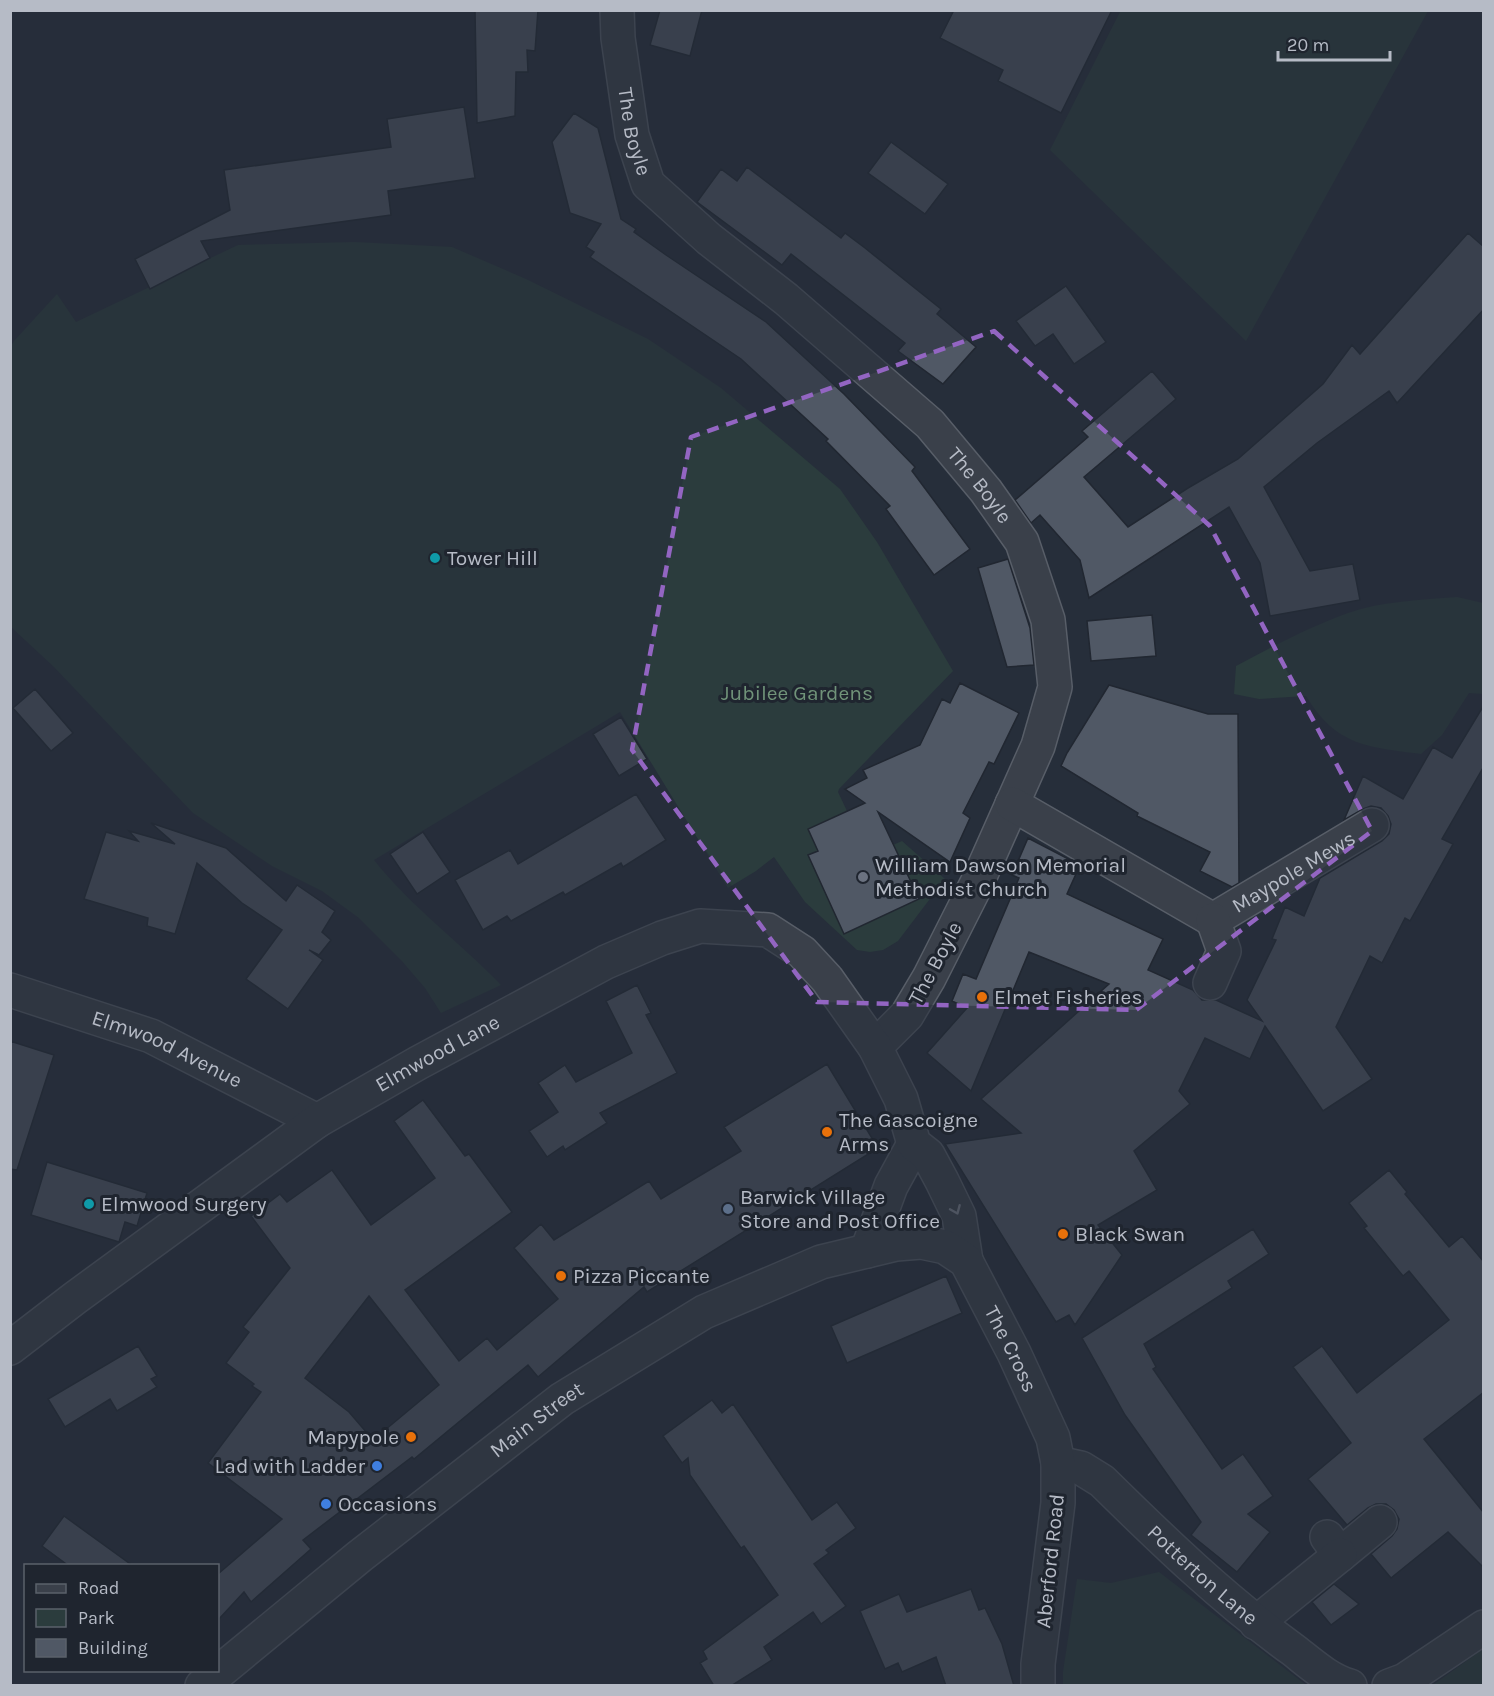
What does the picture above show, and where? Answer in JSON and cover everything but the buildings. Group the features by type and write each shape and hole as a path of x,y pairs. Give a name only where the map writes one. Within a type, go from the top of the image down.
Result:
{"street":[{"name":"The Boyle","path":"617,10 618,38 632,135 648,184 709,239 786,299 930,424 986,491 1022,543 1048,620 1055,687 1038,746 977,883 929,978 907,1015 875,1047"},
{"name":"Maypole Mews","path":"1012,804 1213,920 1224,951 1210,983"},
{"name":"Maypole Mews","path":"1213,920 1372,825"},
{"name":"Elmwood Lane","path":"10,1348 84,1291 317,1121 418,1063 606,962 662,938 700,926 768,930 802,952 827,979 875,1047"},
{"name":"Elmwood Avenue","path":"10,990 151,1036 317,1121"},
{"name":"The Cross","path":"875,1047 901,1099 914,1144 928,1155 959,1216 966,1261 1014,1353 1055,1450"},
{"path":"867,1251 891,1186 914,1144"},
{"name":"Main Street","path":"202,1686 360,1556 562,1399 704,1312 821,1262 896,1244 921,1242 945,1247 966,1261"},
{"name":"Potterton Lane","path":"1055,1450 1102,1481 1201,1576 1256,1623 1323,1672 1342,1684 1350,1686"},
{"name":"Aberford Road","path":"1038,1686 1038,1664 1058,1503 1055,1450"},
{"path":"1256,1623 1334,1546 1380,1522"},
{"path":"1389,1686 1405,1680 1484,1627"}],"highlighted area":[{"path":"994,331 1210,526 1372,831 1136,1010 817,1002 632,750 691,437"}],"green space":[{"path":"1121,10 1428,11 1246,341 1050,150"},
{"name":"Jubilee Gardens","path":"355,242 452,247 526,279 648,339 721,388 840,489 877,542 953,671 839,789 838,792 847,811 809,829 818,851 808,856 844,934 918,899 893,845 902,841 945,879 898,941 883,950 870,952 857,950 805,902 774,857 728,888 620,712 374,860 420,909 501,985 441,1013 425,988 401,960 359,918 322,891 272,866 193,813 54,667 11,627 10,348 14,341 57,294 76,322 238,245"},
{"path":"1457,597 1483,603 1483,694 1469,693 1442,735 1421,754 1369,746 1355,741 1329,725 1317,713 1306,696 1259,699 1234,694 1236,666 1319,625 1348,613 1374,606"},
{"path":"1159,1572 1306,1685 1063,1685 1077,1579 1111,1583"},
{"path":"1483,1649 1483,1685 1433,1685"}],"place":[{"name":"Tower Hill","path":"435,558"},
{"name":"William Dawson Memorial Methodist Church","path":"863,877"},
{"name":"Elmet Fisheries","path":"982,997"},
{"name":"The Gascoigne Arms","path":"827,1132"},
{"name":"Elmwood Surgery","path":"89,1204"},
{"name":"Barwick Village Store and Post Office","path":"728,1209"},
{"name":"Black Swan","path":"1063,1234"},
{"name":"Pizza Piccante","path":"561,1276"},
{"name":"Mapypole","path":"411,1437"},
{"name":"Lad with Ladder","path":"377,1466"},
{"name":"Occasions","path":"326,1504"}]}
